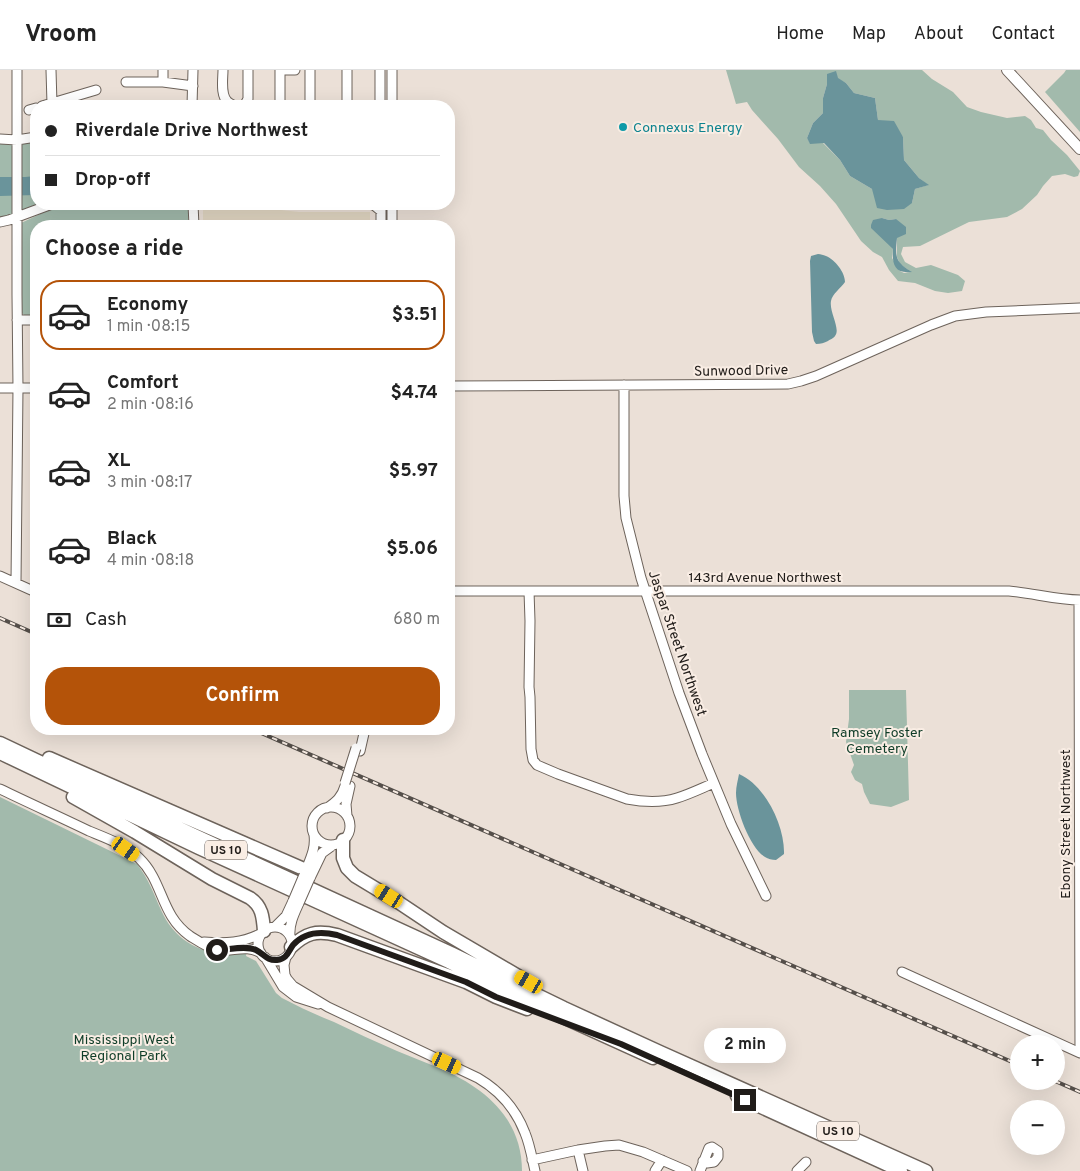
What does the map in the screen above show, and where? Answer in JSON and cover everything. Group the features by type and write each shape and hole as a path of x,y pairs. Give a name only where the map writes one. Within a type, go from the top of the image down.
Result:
{"highway":[{"path":"0,738 120,788 306,874"},
{"path":"1,750 36,776 121,823 212,879 250,898 261,909 267,930"},
{"name":"US 10","path":"1,750 192,834 594,1021 926,1171"},
{"name":"US 10","path":"1,750 183,840 449,962 534,1004 901,1171"},
{"path":"338,842 347,868 356,876 442,932 594,1021"},
{"path":"289,947 312,933 326,932 337,935 466,982 496,997 621,1044"}],"main road":[{"path":"1007,70 1080,150"}],"street":[{"path":"16,583 18,388 17,70"},
{"path":"51,70 52,100"},
{"path":"162,70 163,82"},
{"path":"192,100 193,70"},
{"path":"223,70 223,94 226,100"},
{"path":"247,100 248,70"},
{"path":"280,100 280,70 295,70"},
{"path":"310,70 310,100"},
{"path":"347,70 347,100"},
{"path":"380,70 380,100"},
{"path":"392,70 392,100"},
{"path":"126,82 163,82 192,86"},
{"path":"65,100 96,90"},
{"path":"0,139 17,140 30,138"},
{"path":"0,222 34,210"},
{"name":"Sunwood Drive","path":"455,386 794,383 816,376 931,324 955,316 986,312 1080,308"},
{"path":"17,320 30,320"},
{"name":"Jaspar Street Northwest","path":"624,385 624,496 626,518 641,578 679,693 714,783 731,824 766,896"},
{"path":"0,388 30,388"},
{"path":"0,576 30,590"},
{"name":"143rd Avenue Northwest","path":"455,591 1008,591 1079,600"},
{"path":"529,591 531,749 533,760 537,765 540,768 627,799 638,801 676,798 714,783"},
{"name":"Ebony Street Northwest","path":"1079,600 1080,1049"},
{"path":"358,750 359,735"},
{"path":"346,817 348,785 363,735"},
{"path":"348,785 335,803 314,817 312,826 314,851 291,922 289,947 284,966 285,975 290,984 328,1007 473,1075 490,1085 509,1104 521,1123 526,1134 535,1171"},
{"path":"0,789 116,842 137,856 146,864 155,879 172,918 183,931 198,941 217,950 249,948 270,960 276,960 289,947"},
{"path":"306,874 322,853 347,835 349,829 349,822 342,812 337,809 327,808"},
{"path":"314,835 322,843 338,842"},
{"path":"296,902 286,916 260,937 258,943 263,955 283,987 305,1000 328,1007"},
{"path":"198,941 232,943 248,939 267,930 285,930 289,947"},
{"path":"902,972 1080,1053"},
{"path":"532,1160 578,1150 619,1145 633,1148 687,1171"},
{"path":"578,1150 583,1171"},
{"path":"655,1171 662,1160"},
{"path":"700,1171 704,1161"},
{"path":"797,1171 806,1162"}],"shaded area":[{"path":"203,210 370,212 370,220 203,220"}],"green space":[{"path":"726,70 922,70 932,79 953,92 967,107 1007,118 1025,116 1031,120 1036,128 1043,130 1080,171 1078,176 1074,177 1065,174 1052,176 1037,195 1022,209 1007,217 969,222 920,246 903,247 901,254 905,262 916,268 931,265 958,275 965,281 962,291 948,293 935,291 915,283 898,281 882,257 861,241 836,204 799,167 747,102 736,104","holes":["827,74 846,83 854,93 875,98 878,120 903,137 904,160 919,178 928,185 915,189 912,203 872,189 850,176 840,160 823,143 810,143 807,138 813,123 823,113 823,98 827,84","882,218 896,219 897,257 900,264 911,272 904,273 900,271 892,258 893,249"]},
{"path":"1066,70 1080,70 1080,132 1045,92"},
{"path":"30,140 30,209 0,219 0,142"},
{"path":"49,210 188,210 188,220 30,220 30,316 25,316 22,313 21,223"},
{"name":"Ramsey Foster Cemetery","path":"849,690 906,690 909,800 891,807 870,804 862,784 855,780 851,772 854,765 846,742 849,719"},
{"name":"Mississippi West Regional Park","path":"0,797 137,864 148,881 166,920 184,940 207,951 231,953 247,951 246,956 256,961 276,993 282,998 381,1044 439,1068 471,1085 485,1095 508,1120 520,1152 522,1171 0,1171"}],"water":[{"path":"836,71 838,78 846,83 854,93 875,98 878,120 894,121 903,137 904,160 919,178 929,185 915,189 912,203 904,209 887,210 877,208 872,189 850,176 840,160 824,143 810,144 807,138 813,123 823,113 823,98 827,84 827,74"},
{"path":"0,177 30,177 30,195 0,196"},
{"path":"882,218 896,219 906,227 906,234 897,238 896,254 899,262 912,272 901,271 895,267 893,249 871,228 873,220"},
{"path":"818,254 826,256 836,263 845,278 845,282 835,293 831,301 837,329 836,333 828,341 816,344 812,332 810,261 811,256"},
{"path":"739,774 757,787 772,808 777,819 781,831 784,854 776,860 767,858 759,852 745,828 738,809 737,800 736,790"}],"railway":[{"path":"0,618 30,631"},
{"path":"266,735 1010,1061"},
{"path":"1065,1085 1080,1092"}],"place":[{"name":"Connexus Energy","path":"623,127"}],"route":[{"path":"217,950 249,948 256,950 268,959 278,960 284,958 292,947 306,935 319,932 337,935 466,982 496,997 621,1044 745,1100"}]}
